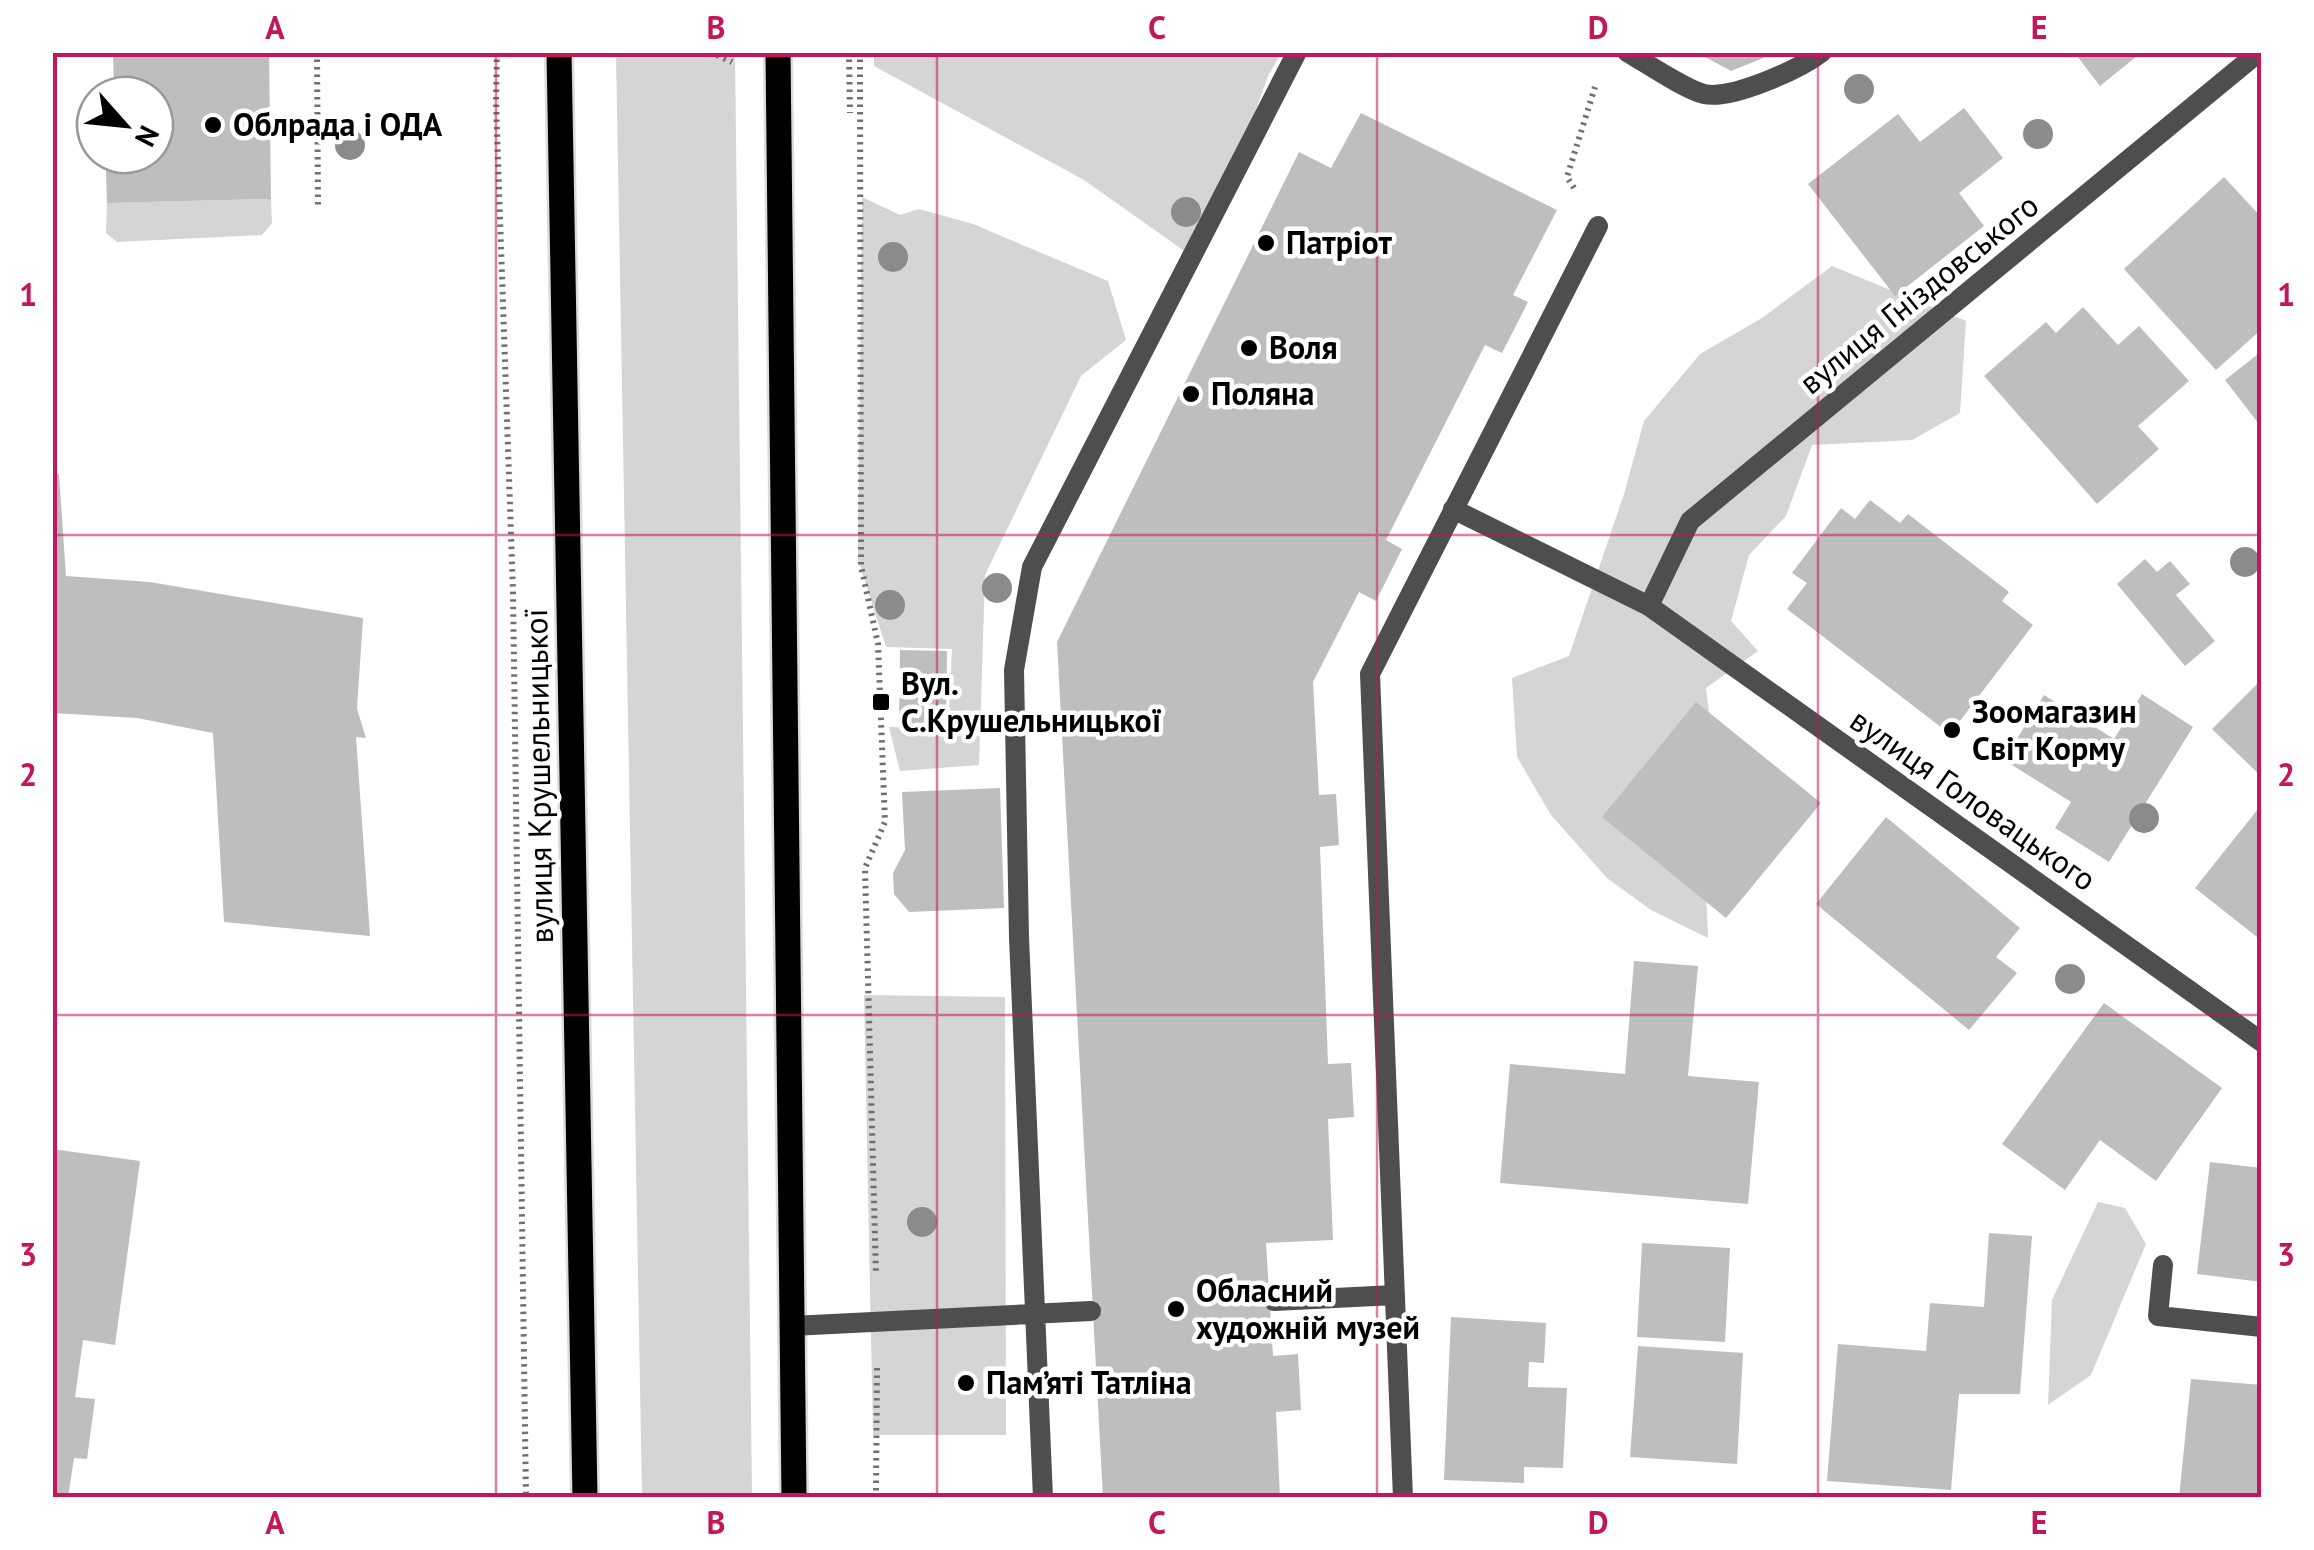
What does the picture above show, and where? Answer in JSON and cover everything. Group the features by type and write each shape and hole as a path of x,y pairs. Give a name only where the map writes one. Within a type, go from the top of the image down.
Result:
{"main road":[{"name":"вулиця Крушельницької","path":"558,52 585,1498"},
{"path":"778,52 794,1498"}],"street":[{"path":"1044,1498 1020,938 1014,670 1032,567 1297,52"},
{"path":"1627,52 1706,94 1756,86 1802,68 1822,52"},
{"name":"вулиця Гніздовського","path":"1649,606 1690,521 2259,52"},
{"path":"1402,1498 1370,674 1598,226"},
{"name":"вулиця Головацького","path":"1453,509 1649,606 2262,1042"},
{"path":"2163,1265 2158,1316 2262,1326"},
{"path":"1274,1301 1395,1295"},
{"path":"792,1326 1091,1311"}],"path":[{"path":"317,52 318,206"},
{"path":"498,52 496,102 513,592 526,1498"},
{"path":"710,52 735,64"},
{"path":"849,52 850,113"},
{"path":"860,52 861,566 878,644 886,822 865,868 878,1321 876,1498"},
{"path":"1598,226 1567,177 1600,70"}],"shaded area":[{"path":"616,53 735,53 752,1497 642,1497"},
{"path":"874,53 1281,53 1268,76 1205,251 1190,255 1084,180 874,66"},
{"path":"862,197 900,215 919,209 973,224 1108,281 1126,340 1081,376 985,575 979,765 900,771 889,727 948,729 952,649 886,647 858,560"},
{"path":"271,199 272,223 262,235 117,242 106,233 107,203"},
{"path":"1832,266 1966,321 1960,413 1912,440 1812,445 1786,516 1749,555 1731,621 1758,651 1706,688 1713,744 1706,886 1708,938 1651,910 1607,878 1551,815 1517,757 1512,678 1569,656 1624,494 1644,421 1700,354 1762,318"},
{"path":"864,995 1005,997 1006,1435 873,1435"},
{"path":"2098,1202 2125,1208 2146,1244 2091,1375 2048,1405 2052,1300"}],"building":[{"name":"Облрада і ОДА","path":"113,52 269,52 271,199 107,203 106,175 175,175 175,75 114,75"},
{"path":"1696,52 1778,52 1731,71"},
{"path":"2074,52 2142,52 2100,86"},
{"path":"1964,108 2003,158 1959,193 1984,226 1895,296 1808,184 1898,114 1920,142"},
{"path":"1361,113 1557,210 1513,295 1528,302 1502,353 1485,345 1386,540 1402,549 1376,601 1359,592 1313,682 1319,795 1336,794 1339,845 1320,847 1328,1064 1351,1063 1354,1117 1328,1119 1333,1240 1266,1243 1273,1356 1298,1354 1301,1410 1276,1412 1280,1498 1103,1498 1057,642 1299,152 1331,168"},
{"path":"2224,177 2262,218 2262,329 2216,370 2124,269"},
{"path":"2083,307 2118,345 2139,326 2189,381 2138,426 2159,449 2097,504 1984,376 2046,322 2056,333"},
{"path":"2262,351 2262,428 2225,380"},
{"path":"59,474 66,576 150,582 363,618 357,709 366,738 356,737 370,936 224,922 213,733 137,718 52,713 52,475"},
{"path":"1870,500 1900,523 1908,514 2009,592 2002,601 2033,625 1950,734 1787,609 1807,583 1792,573 1841,508 1855,519"},
{"path":"2145,559 2157,572 2170,561 2190,584 2176,595 2215,641 2185,666 2117,584"},
{"path":"900,650 947,651 946,726 899,725"},
{"path":"2262,679 2262,777 2212,729"},
{"path":"2142,694 2193,727 2109,862 2055,828 2071,802 2004,760 2044,695 2114,739"},
{"path":"1696,702 1821,803 1726,918 1602,817"},
{"path":"1000,788 1004,908 909,912 894,894 893,873 905,850 902,792"},
{"path":"2262,804 2262,941 2195,888"},
{"path":"1886,817 2020,928 1996,957 2017,973 1969,1030 1816,904"},
{"path":"1634,961 1698,966 1688,1076 1759,1082 1748,1204 1500,1183 1510,1064 1625,1074"},
{"path":"2104,1003 2222,1088 2156,1181 2100,1140 2065,1190 2002,1144"},
{"path":"52,1149 140,1161 115,1345 83,1340 75,1397 95,1399 87,1459 74,1458 68,1498 52,1498"},
{"path":"2210,1162 2262,1168 2262,1282 2197,1274"},
{"path":"1989,1233 2032,1236 2020,1394 1959,1394 1951,1490 1827,1481 1838,1344 1926,1351 1930,1303 1984,1307"},
{"path":"1642,1243 1730,1248 1725,1342 1637,1337"},
{"path":"1451,1317 1546,1323 1544,1363 1529,1362 1528,1387 1567,1388 1563,1468 1524,1467 1524,1483 1444,1480"},
{"path":"1638,1346 1743,1353 1737,1464 1630,1457"},
{"path":"2191,1379 2262,1385 2262,1498 2179,1498"}],"place":[{"name":"Облрада і ОДА","path":"213,125"},
{"name":"Патріот","path":"1266,243"},
{"name":"Воля","path":"1249,348"},
{"name":"Поляна","path":"1191,394"},
{"name":"Вул. С.Крушельницької","path":"881,702"},
{"name":"Зоомагазин Світ Корму","path":"1952,730"},
{"name":"Обласний художній музей","path":"1176,1309"},
{"name":"Пам’яті Татліна","path":"966,1383"}]}
